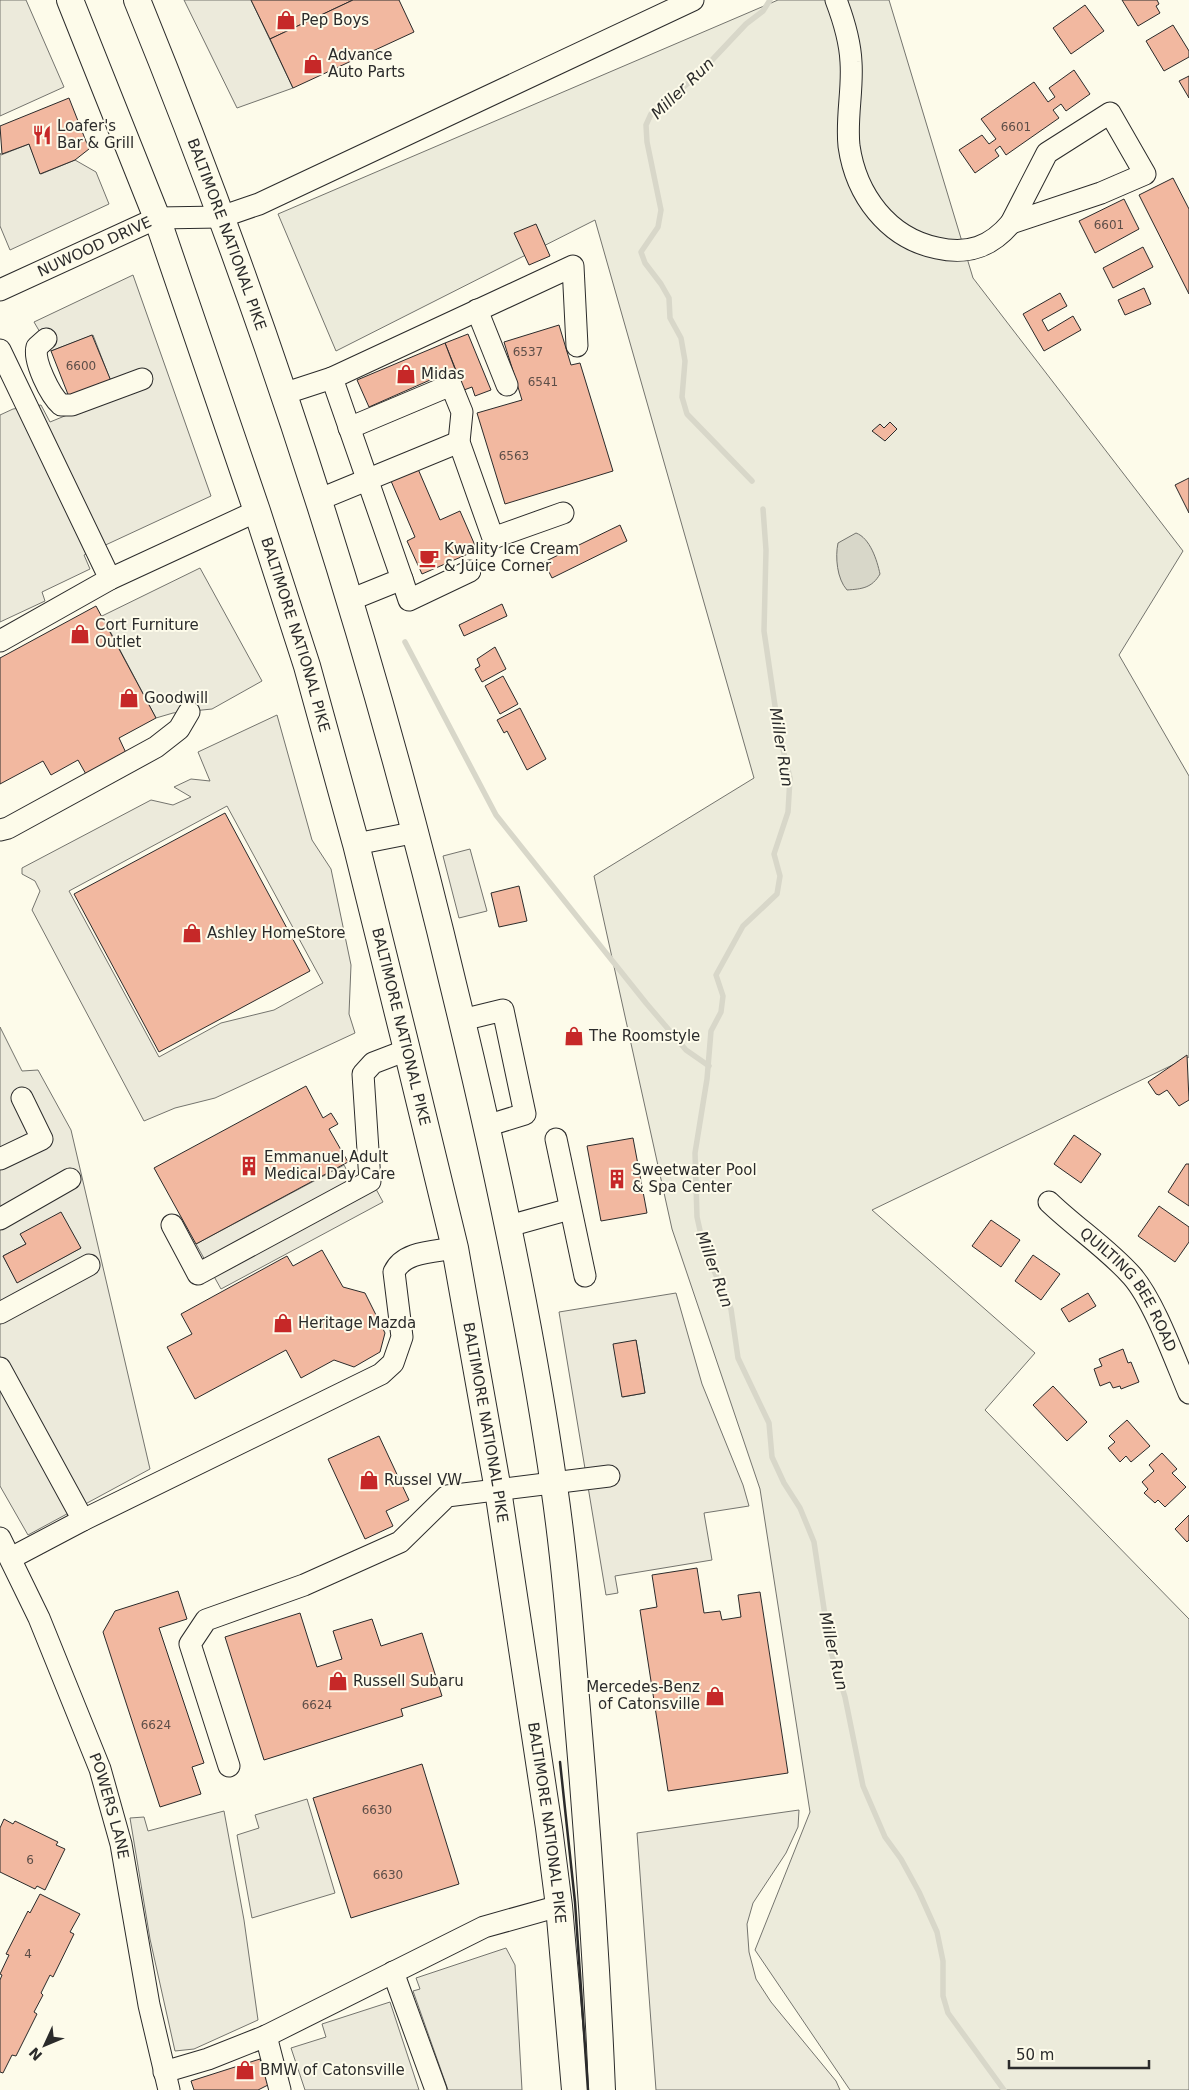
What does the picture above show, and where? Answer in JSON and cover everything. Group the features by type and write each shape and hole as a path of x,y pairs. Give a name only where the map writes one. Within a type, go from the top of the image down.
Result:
{"main road":[{"name":"BALTIMORE NATIONAL PIKE","path":"70,0 157,218 257,511 306,666 356,844 455,1248 498,1490 559,1906 575,2090"},
{"name":"BALTIMORE NATIONAL PIKE","path":"137,0 221,217 283,394 350,600 417,832 509,1226 554,1483 570,1626 587,1828 602,2090"},
{"path":"150,33 153,0"}],"street":[{"name":"NUWOOD DRIVE","path":"0,290 157,218 221,217 259,204 693,0"},
{"path":"836,0 846,26 851,63 849,146 859,183 875,210 890,227 914,241 936,248 962,252 982,246 1001,235 1011,223 1047,153 1110,113 1145,174 1101,193 1011,223"},
{"path":"283,394 332,378 573,266 577,346"},
{"path":"477,310 507,385"},
{"path":"46,340 36,347 35,356 57,401 66,406 142,379"},
{"path":"0,350 110,580"},
{"path":"332,378 409,600 470,571"},
{"path":"349,428 451,384 462,412 459,442 493,538 564,512"},
{"path":"25,400 50,389"},
{"path":"318,500 459,442"},
{"path":"0,641 110,580 257,511"},
{"path":"350,600 402,579"},
{"path":"0,830 8,828 156,747 178,729 189,712"},
{"path":"356,844 417,832"},
{"path":"462,1020 503,1010 525,1114 486,1126"},
{"path":"172,1225 198,1274 370,1181 363,1074 373,1063 407,1050"},
{"path":"0,1159 42,1139 22,1098"},
{"path":"556,1139 585,1276"},
{"path":"0,1219 70,1179"},
{"name":"QUILTING BEE ROAD","path":"1049,1202 1068,1220 1088,1234 1134,1278 1151,1307 1188,1385"},
{"path":"509,1226 570,1209"},
{"path":"11,1558 83,1520 381,1374 393,1363 402,1336 394,1272 398,1264 420,1254 455,1248"},
{"path":"0,1313 89,1265"},
{"path":"0,1368 83,1520"},
{"path":"228,1766 190,1644 206,1620 304,1585 400,1542 447,1496 609,1476"},
{"name":"POWERS LANE","path":"0,1538 11,1558 73,1700 100,1769 121,1844 149,2005 166,2081"},
{"path":"166,2081 208,2059 266,2036 484,1927 559,1906"},
{"path":"393,1972 436,2090"},
{"path":"266,2036 280,2090"}],"shaded area":[{"path":"0,0 26,0 64,87 0,116"},
{"path":"184,0 251,0 293,88 237,108"},
{"path":"778,0 889,0 973,278 1183,551 1119,655 1189,776 1189,1057 872,1210 1035,1353 985,1410 1189,1619 1189,2090 850,2090 755,1950 810,1812 760,1489 672,1229 594,876 754,778 595,220 336,351 278,214"},
{"path":"29,144 41,174 75,160 96,172 109,204 10,250 0,226 0,153 1,155"},
{"path":"133,275 211,496 84,555 90,569 42,592 45,601 0,622 0,415 13,409 41,405 50,422 116,395 93,335 51,351 34,322"},
{"path":"856,533 869,544 875,556 880,574 874,582 866,587 847,590 839,574 837,549 838,543"},
{"path":"200,568 262,681 212,709 173,713 156,718 102,616"},
{"path":"277,715 312,840 331,869 351,965 349,1014 355,1033 215,1098 175,1108 144,1121 32,910 40,891 35,881 22,874 22,868 151,800 173,805 191,797 174,787 191,779 210,781 198,752","holes":["227,806 323,983 274,1010 221,1023 159,1057 69,891"]},
{"path":"470,849 487,911 459,918 443,856"},
{"path":"0,1027 22,1071 38,1070 71,1130 150,1469 28,1535 0,1486","holes":["21,1234 81,1248 17,1282 3,1256 26,1244"]},
{"path":"344,1165 361,1197 376,1189 383,1202 221,1289 196,1244"},
{"path":"676,1293 702,1384 743,1485 749,1506 704,1513 712,1560 615,1576 618,1593 606,1595 559,1312","holes":["636,1340 645,1393 623,1397"]},
{"path":"307,1799 335,1893 252,1918 237,1835 259,1828 255,1815"},
{"path":"799,1810 798,1827 786,1853 753,1903 747,1924 749,1952 756,1979 771,2002 836,2081 840,2090 656,2090 637,1833"},
{"path":"224,1811 244,1920 258,2020 194,2049 175,2051 150,1939 130,1818 144,1817 148,1831"},
{"path":"506,1948 515,1965 522,2090 448,2090 413,1991 420,1989 416,1978"},
{"path":"390,2002 419,2090 305,2090 291,2048 326,2037 322,2024"}],"building":[{"name":"Pep Boys","path":"251,0 353,0 270,39"},
{"name":"Advance Auto Parts","path":"353,0 399,0 414,32 293,88 270,39"},
{"path":"1122,0 1157,0 1159,4 1156,6 1160,13 1138,26"},
{"path":"1085,5 1104,31 1071,54 1053,28"},
{"path":"1173,25 1189,51 1189,57 1164,71 1146,41"},
{"path":"1074,70 1090,94 1066,111 1061,104 1053,110 1059,118 1006,155 1000,146 995,150 999,156 975,173 959,150 982,135 989,144 996,139 981,119 1034,82 1048,102 1055,97 1049,88"},
{"path":"1189,76 1189,98 1179,81"},
{"name":"Loafer's Bar & Grill","path":"69,98 89,149 75,160 40,174 29,144 2,154 0,126"},
{"path":"1173,178 1189,209 1189,294 1139,195"},
{"path":"1124,199 1139,229 1095,253 1079,221"},
{"path":"536,224 550,256 529,265 514,233"},
{"path":"1143,247 1153,267 1113,288 1103,268"},
{"path":"1144,288 1151,304 1125,315 1118,300"},
{"path":"1060,293 1067,306 1042,320 1048,331 1073,316 1081,330 1044,351 1023,314"},
{"path":"559,325 571,365 580,363 613,471 505,504 477,413 522,400 504,342"},
{"path":"468,334 491,390 475,396 472,387 464,390 445,343"},
{"path":"92,335 111,381 69,397 51,351"},
{"name":"Midas","path":"445,343 455,369 369,407 357,380"},
{"path":"890,422 897,429 885,441 872,431 880,424 884,428"},
{"path":"415,462 440,520 460,511 477,550 422,574 407,541 415,537 388,474"},
{"path":"1189,478 1189,513 1175,485"},
{"path":"620,525 627,541 552,578 544,562"},
{"path":"502,604 507,616 464,636 459,625"},
{"path":"96,606 156,718 119,738 127,755 87,776 78,760 51,775 43,761 0,784 0,658"},
{"path":"495,647 506,669 482,682 475,669 480,666 477,659"},
{"path":"503,676 518,704 500,714 485,686"},
{"path":"520,708 546,759 527,770 507,731 504,733 497,720"},
{"name":"Ashley HomeStore","path":"225,813 310,971 159,1052 74,894"},
{"path":"519,886 527,921 499,927 491,893"},
{"path":"1187,1055 1189,1100 1179,1106 1167,1090 1159,1095 1156,1094 1148,1082"},
{"name":"Emmanuel Adult Medical Day Care","path":"306,1086 323,1118 331,1113 338,1124 329,1129 348,1162 196,1244 154,1168"},
{"path":"1074,1135 1101,1154 1081,1183 1054,1164"},
{"name":"Sweetwater Pool & Spa Center","path":"633,1138 647,1213 601,1221 587,1146"},
{"path":"1186,1164 1189,1164 1189,1206 1168,1192"},
{"path":"1159,1206 1189,1227 1189,1242 1175,1262 1138,1236"},
{"path":"61,1212 81,1248 17,1283 3,1256 26,1244 20,1234"},
{"path":"991,1220 1020,1240 1001,1267 972,1246"},
{"name":"Heritage Mazda","path":"322,1250 343,1287 365,1293 385,1333 380,1352 354,1367 334,1360 301,1378 286,1350 195,1399 167,1347 192,1334 181,1314 287,1256 293,1266"},
{"path":"1033,1255 1060,1274 1041,1300 1015,1281"},
{"path":"1088,1293 1096,1306 1069,1322 1061,1309"},
{"path":"636,1340 645,1393 622,1397 613,1344"},
{"path":"1123,1349 1128,1363 1131,1362 1139,1382 1121,1389 1120,1386 1113,1388 1110,1382 1100,1386 1094,1369 1102,1366 1099,1359"},
{"path":"1053,1386 1087,1422 1067,1441 1033,1405"},
{"path":"1127,1420 1150,1446 1131,1462 1126,1456 1120,1462 1108,1448 1115,1442 1109,1436"},
{"name":"Russel VW","path":"379,1436 409,1500 386,1511 393,1526 365,1539 328,1459"},
{"path":"1162,1453 1177,1469 1172,1473 1186,1487 1165,1507 1158,1500 1155,1503 1144,1493 1148,1489 1142,1482 1154,1471 1149,1465"},
{"path":"1189,1515 1189,1540 1187,1542 1175,1529"},
{"name":"Mercedes-Benz of Catonsville","path":"697,1568 704,1613 720,1611 722,1620 741,1617 738,1595 760,1592 788,1773 668,1791 640,1610 657,1607 652,1575"},
{"path":"178,1591 187,1619 159,1628 204,1763 192,1767 201,1794 160,1807 103,1632 115,1611"},
{"name":"Russell Subaru","path":"300,1613 317,1667 342,1659 333,1631 372,1619 381,1646 422,1633 442,1696 401,1709 403,1716 264,1760 225,1637"},
{"path":"422,1764 459,1884 351,1918 313,1798"},
{"path":"4,1819 13,1824 15,1821 58,1842 56,1845 65,1849 45,1890 37,1886 35,1889 0,1872 0,1828"},
{"path":"40,1894 80,1914 70,1932 74,1934 53,1977 50,1975 41,1993 43,1995 34,2012 37,2014 16,2056 12,2055 3,2073 0,2072 0,1980 2,1975 0,1974 9,1955 6,1954 28,1911 30,1913"},
{"name":"BMW of Catonsville","path":"260,2059 268,2085 258,2090 194,2090 191,2081"}],"waterway":[{"name":"Miller Run","path":"752,481 687,414 682,397 685,361 681,338 670,318 669,298 645,263 641,252 658,227 661,210 647,142 646,125 651,114 697,76 746,24 763,11 770,0"},
{"name":"Miller Run","path":"763,509 766,550 764,631 779,733 790,778 788,812 774,854 780,876 777,894 743,926 716,975 723,996 721,1012 711,1031 707,1079 695,1153 697,1217 704,1248 731,1309 738,1358 769,1423 772,1457 784,1483 800,1508 814,1542 830,1649 845,1697 863,1786 885,1837 901,1859 919,1892 937,1932 943,1961 943,1996 948,2013 1004,2090"},
{"path":"405,642 496,815 646,1003 686,1050 709,1066"}],"wall":[{"path":"560,1762 575,1902 588,2090"}],"place":[{"name":"Pep Boys","path":"286,20"},
{"name":"Advance Auto Parts","path":"313,64"},
{"name":"Loafer's Bar & Grill","path":"42,135"},
{"name":"Midas","path":"406,374"},
{"name":"Kwality Ice Cream & Juice Corner","path":"429,558"},
{"name":"Cort Furniture Outlet","path":"80,634"},
{"name":"Goodwill","path":"129,698"},
{"name":"Ashley HomeStore","path":"192,933"},
{"name":"The Roomstyle","path":"574,1036"},
{"name":"Emmanuel Adult Medical Day Care","path":"249,1166"},
{"name":"Sweetwater Pool & Spa Center","path":"617,1179"},
{"name":"Heritage Mazda","path":"283,1323"},
{"name":"Russel VW","path":"369,1480"},
{"name":"Russell Subaru","path":"338,1681"},
{"name":"Mercedes-Benz of Catonsville","path":"715,1696"},
{"name":"BMW of Catonsville","path":"245,2070"}]}
